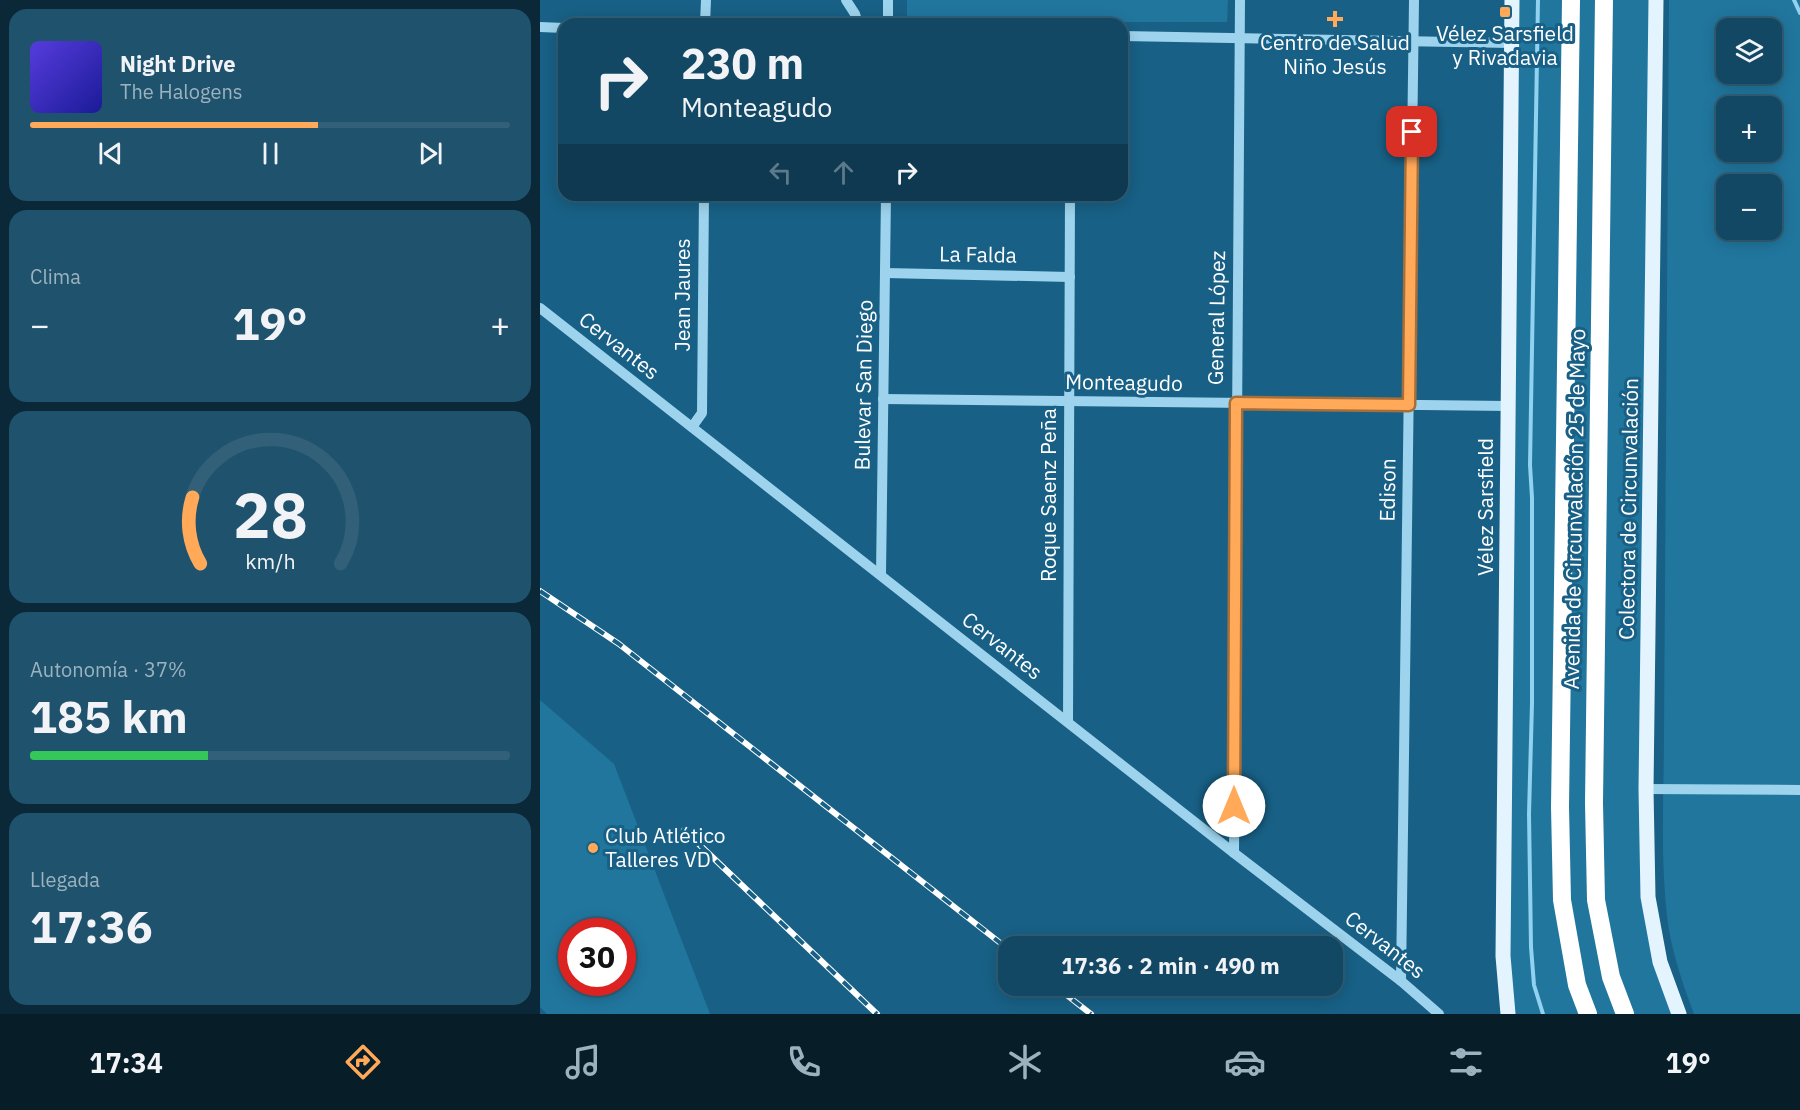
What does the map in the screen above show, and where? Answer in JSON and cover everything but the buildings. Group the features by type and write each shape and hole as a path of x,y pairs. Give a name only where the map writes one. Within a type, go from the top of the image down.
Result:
{"highway":[{"name":"Avenida de Circunvalación 25 de Mayo","path":"1571,0 1560,807 1562,900 1577,985 1588,1014"},
{"name":"Avenida de Circunvalación 25 de Mayo","path":"1604,0 1594,803 1596,900 1611,977 1624,1014"}],"main road":[{"name":"Vélez Sarsfield","path":"1508,1014 1503,956 1512,0"},
{"name":"Colectora de Circunvalación","path":"1656,0 1646,789 1648,897 1660,962 1679,1014"}],"street":[{"path":"705,18 706,0"},
{"path":"846,0 856,18"},
{"path":"888,0 888,18"},
{"name":"General López","path":"1234,853 1240,0"},
{"name":"Edison","path":"1401,981 1414,0"},
{"path":"540,27 558,28"},
{"path":"1128,36 1511,43"},
{"name":"Jean Jaures","path":"692,427 702,413 704,201"},
{"name":"Bulevar San Diego","path":"881,575 886,201"},
{"name":"Roque Saenz Peña","path":"1068,722 1070,201"},
{"name":"La Falda","path":"885,273 1070,277"},
{"name":"Cervantes","path":"540,308 1234,853 1401,981 1439,1014"},
{"name":"Monteagudo","path":"883,399 1508,406"},
{"path":"1646,789 1800,790"}],"shaded area":[{"path":"907,0 1228,0 1227,22 1128,22 1128,18 907,18"},
{"path":"1512,0 1656,0 1648,897 1679,1014 1508,1014"},
{"path":"1669,0 1800,0 1800,1014 1694,1014 1671,941 1665,893 1663,847"},
{"name":"Club Atlético Talleres VD","path":"540,700 614,764 710,1014 547,1014 540,1007"}],"waterway":[{"path":"1538,0 1530,465 1532,703 1529,814 1531,947 1534,985 1543,1014"},
{"path":"1794,0 1800,13"}],"railway":[{"path":"540,591 619,644 998,941"},
{"path":"684,830 877,1014"},
{"path":"1068,996 1091,1014"}],"place":[{"name":"Vélez Sarsfield y Rivadavia","path":"1505,12"},
{"name":"Centro de Salud Niño Jesús","path":"1335,19"},
{"name":"Club Atlético Talleres VD","path":"593,848"}],"route":[{"path":"1234,806 1236,403 1409,405 1412,132"}]}
